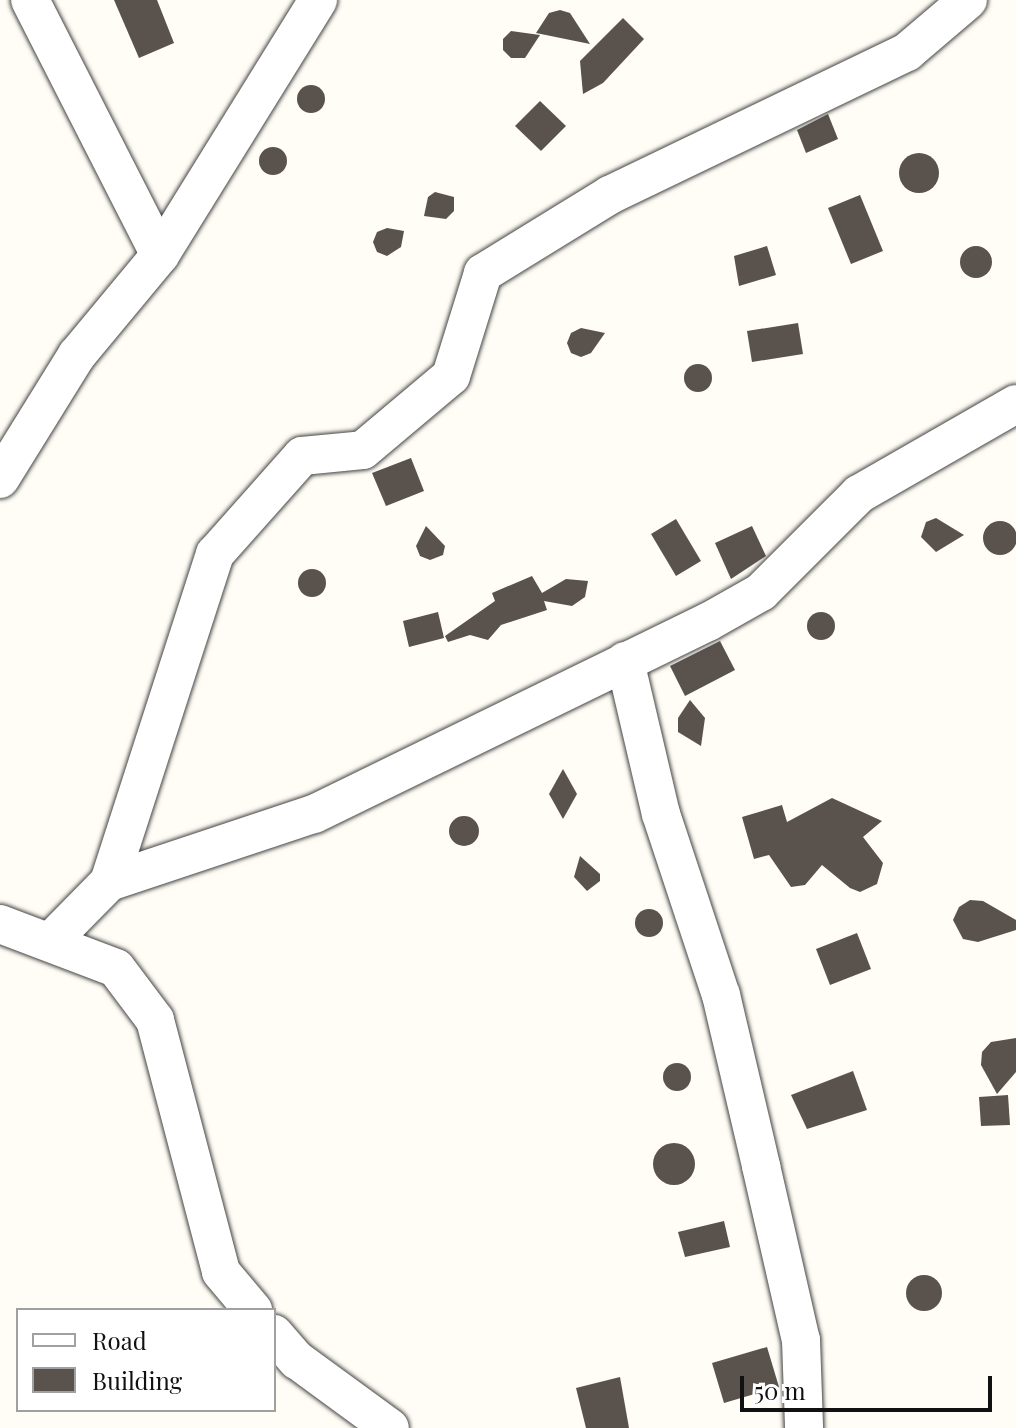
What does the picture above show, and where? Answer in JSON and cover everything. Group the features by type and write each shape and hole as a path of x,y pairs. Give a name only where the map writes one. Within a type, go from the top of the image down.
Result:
{"street":[{"path":"30,0 160,255"},
{"path":"0,479 77,355 160,255 318,0"},
{"path":"50,942 109,882 215,554 302,456 363,450 451,376 483,273 610,195 907,52 968,0"},
{"path":"109,882 314,814 761,592 859,494 1016,404"},
{"path":"625,661 661,814 721,995 768,1195 801,1340 804,1428"},
{"path":"0,924 116,968 155,1020 221,1272 251,1308"},
{"path":"276,1336 297,1360 390,1428"}],"building":[{"path":"114,0 157,0 174,43 139,58"},
{"path":"560,10 570,13 590,44 536,33 549,13"},
{"path":"623,18 644,39 603,83 583,94 580,61"},
{"path":"511,31 540,35 525,58 511,58 503,50 503,39"},
{"path":"311,85 321,89 325,99 321,109 311,113 301,109 297,99 301,89"},
{"path":"540,101 566,126 541,151 515,126"},
{"path":"828,114 838,139 806,153 797,130"},
{"path":"273,147 283,151 287,161 283,171 273,175 263,171 259,161 263,151"},
{"path":"919,153 933,159 939,173 933,187 919,193 905,187 899,173 905,159"},
{"path":"435,192 454,197 454,211 446,219 424,216 428,197"},
{"path":"860,195 883,251 851,264 828,208"},
{"path":"387,228 404,231 401,247 387,256 377,252 373,242 377,232"},
{"path":"767,246 776,275 739,286 734,256"},
{"path":"976,246 987,251 992,262 987,273 976,278 965,273 960,262 965,251"},
{"path":"798,323 803,354 752,362 747,331"},
{"path":"581,328 605,333 591,353 581,357 571,353 567,343 571,333"},
{"path":"698,364 708,368 712,378 708,388 698,392 688,388 684,378 688,368"},
{"path":"411,458 424,491 386,506 372,473"},
{"path":"936,518 964,535 936,552 921,537 926,522"},
{"path":"676,519 701,561 676,576 651,534"},
{"path":"1000,521 1012,526 1017,538 1012,550 1000,555 988,550 983,538 988,526"},
{"path":"426,526 445,546 443,555 430,560 420,556 416,546"},
{"path":"752,526 766,556 731,579 715,543"},
{"path":"312,569 322,573 326,583 322,593 312,597 302,593 298,583 302,573"},
{"path":"532,576 542,593 566,579 588,581 585,597 572,606 544,601 547,610 501,625 488,640 470,635 448,642 445,636 495,601 492,593"},
{"path":"438,612 444,638 409,647 403,621"},
{"path":"821,612 831,616 835,626 831,636 821,640 811,636 807,626 811,616"},
{"path":"720,641 735,670 685,696 670,666"},
{"path":"690,700 705,718 701,746 678,732 678,718"},
{"path":"563,769 577,794 563,819 549,794"},
{"path":"832,798 882,821 863,837 883,863 877,884 860,892 850,888 822,865 805,885 791,887 769,855 754,859 742,817 782,805 787,822"},
{"path":"464,816 475,820 479,831 475,842 464,846 453,842 449,831 453,820"},
{"path":"580,856 600,874 600,881 587,891 574,877"},
{"path":"970,900 983,901 1016,920 1016,930 978,942 963,939 953,920 959,907"},
{"path":"649,909 659,913 663,923 659,933 649,937 639,933 635,923 639,913"},
{"path":"857,933 871,969 830,985 816,949"},
{"path":"1016,1038 1016,1072 997,1094 981,1065 982,1052 991,1042"},
{"path":"677,1063 687,1067 691,1077 687,1087 677,1091 667,1087 663,1077 667,1067"},
{"path":"853,1071 867,1110 807,1129 791,1095"},
{"path":"1008,1095 1010,1125 981,1126 979,1097"},
{"path":"674,1143 688,1150 695,1164 688,1178 674,1185 660,1178 653,1164 660,1150"},
{"path":"724,1221 730,1247 685,1257 678,1232"},
{"path":"924,1275 936,1281 942,1293 936,1305 924,1311 912,1305 906,1293 912,1281"},
{"path":"767,1347 779,1387 724,1403 712,1363"},
{"path":"620,1377 629,1428 586,1428 576,1388"}]}
